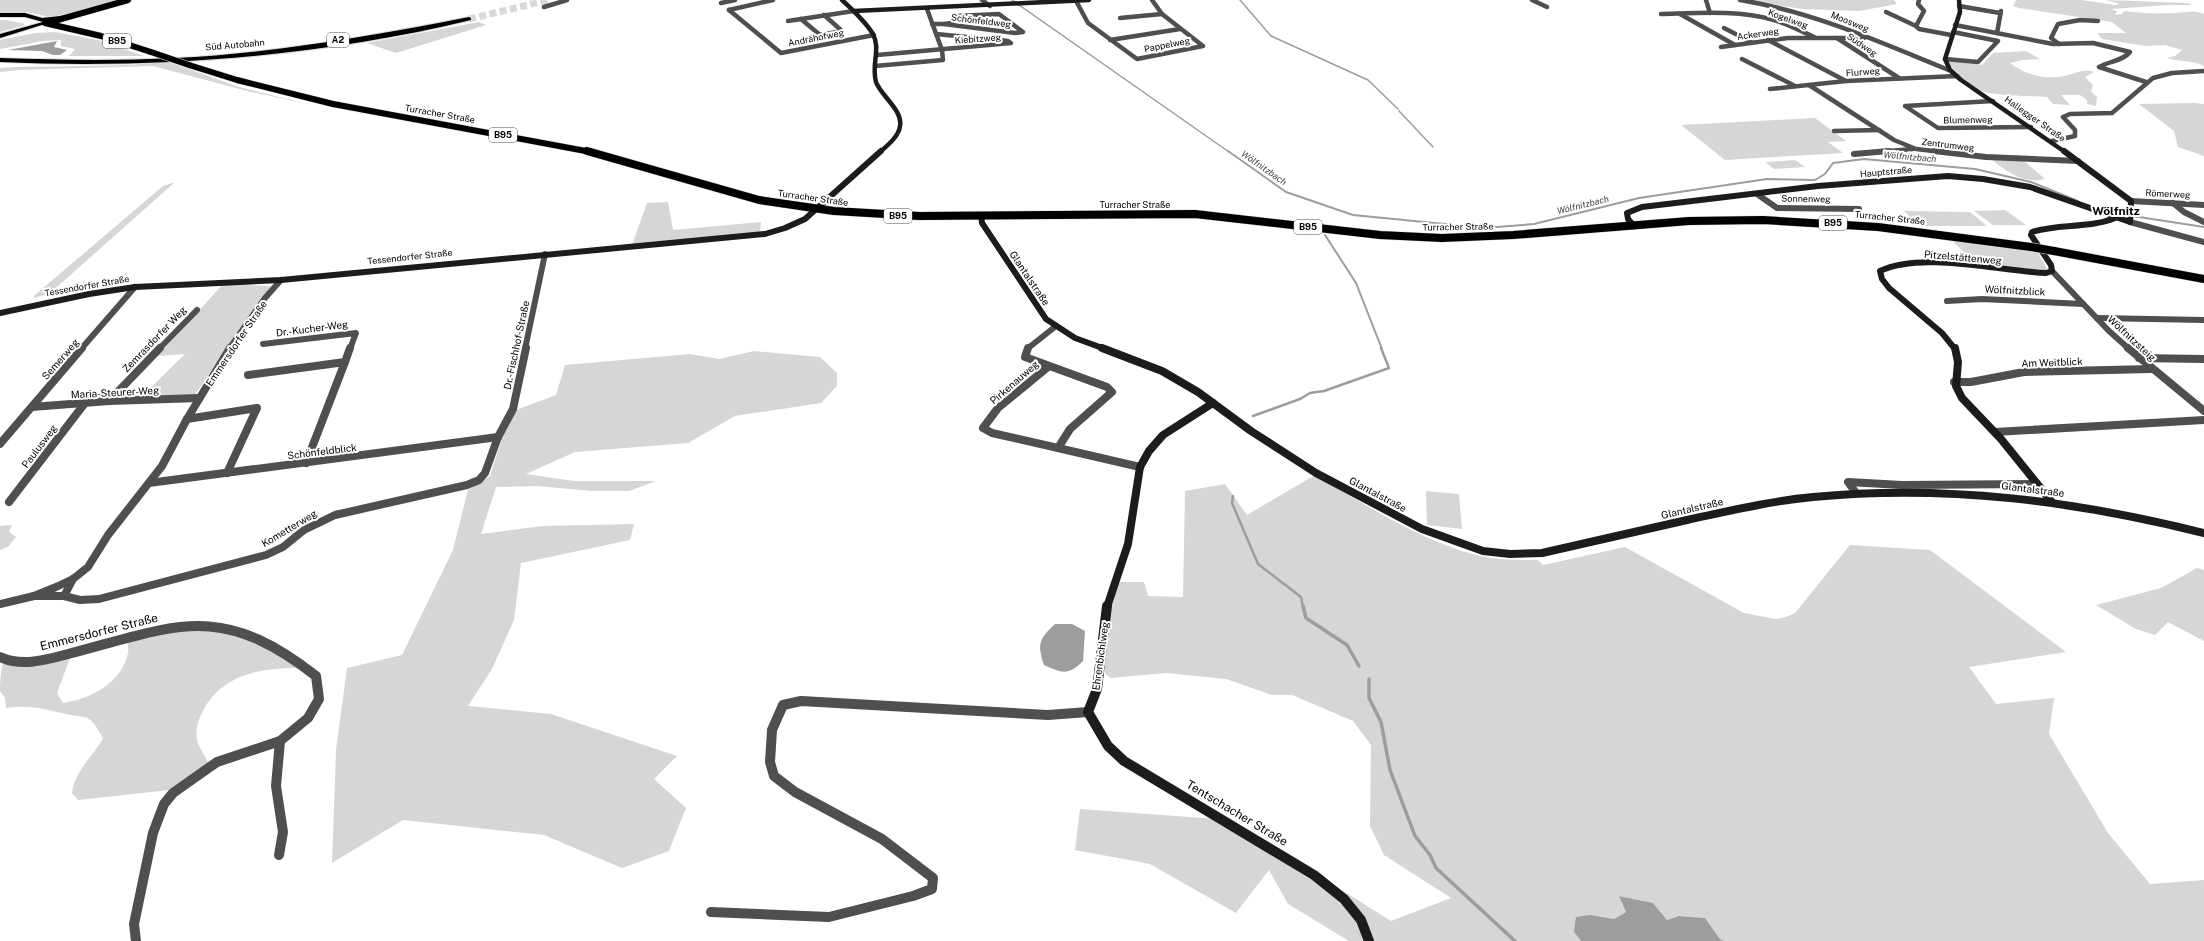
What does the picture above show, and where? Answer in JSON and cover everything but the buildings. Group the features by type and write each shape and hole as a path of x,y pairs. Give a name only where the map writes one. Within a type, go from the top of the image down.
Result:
{"highway":[{"path":"0,16 24,14 44,21"},
{"path":"0,16 16,16 35,21 52,22"},
{"path":"0,36 44,21 69,17"},
{"name":"Süd Autobahn","path":"0,56 85,59 215,54 335,41 468,18 382,36 293,48 206,57 94,62 0,60"},
{"path":"24,29 35,21"},
{"path":"24,29 59,25"},
{"path":"0,66 94,62"}],"main road":[{"path":"52,22 128,0"},
{"path":"59,25 69,17"},
{"name":"Turracher Straße","path":"44,21 84,31 269,90 322,103 578,149 613,157 731,193 816,209 897,216 1195,214 1233,217 1353,233 1436,238 1495,237 1722,220 1794,221 1903,229 2031,247 2204,279"},
{"name":"Turracher Straße","path":"52,22 59,25"}],"street":[{"path":"544,7 567,0"},
{"path":"735,0 720,3 728,9 773,0"},
{"path":"843,0 874,35"},
{"path":"982,0 990,6"},
{"path":"788,20 854,11 927,9 1089,0"},
{"name":"Pappelweg","path":"1076,1 1088,23 1137,59 1203,46 1162,14 1152,0"},
{"path":"1532,0 1547,8"},
{"path":"1706,0 1710,12"},
{"name":"Moosweg","path":"1740,0 1802,13 1951,71"},
{"path":"1916,26 1924,11 1918,4 1919,0"},
{"path":"1886,12 1926,31 1952,33 1998,41 1978,62 1945,59 1952,33 1960,12 1958,0"},
{"path":"1959,6 2000,12 1997,33"},
{"name":"Andrähofweg","path":"728,9 781,53 874,35"},
{"path":"875,66 943,60 942,50 927,9"},
{"name":"Kogelweg","path":"1661,14 1710,12 1734,13 1766,18 1814,37"},
{"path":"1678,13 1735,45"},
{"name":"Schönfeldweg","path":"932,24 944,24 1015,33 1023,32 999,14 957,16 951,23 944,24"},
{"path":"1120,18 1162,14"},
{"path":"801,19 820,35 842,31 824,15"},
{"path":"2059,44 2051,38 2058,24 2076,20 2098,21"},
{"path":"1955,25 2059,44 2087,43 2128,50 2130,52 2125,58 2110,61 2099,67 2146,82"},
{"path":"1724,28 1751,42"},
{"name":"Pappelweg","path":"1110,40 1180,29"},
{"name":"Kiebitzweg","path":"936,34 1008,41 1011,43 942,50"},
{"name":"Tessendorfer Straße","path":"0,312 81,295 135,287 199,282 282,280 769,233 795,225 816,209 887,146 898,133 901,119 876,84 875,66 877,44 874,35"},
{"name":"Ackerweg","path":"1721,47 1768,40 1814,37 1868,38"},
{"name":"Südweg","path":"1836,37 1899,78"},
{"path":"1768,40 1846,81"},
{"path":"877,55 942,50"},
{"path":"1742,59 1796,86"},
{"name":"Hallegger Straße","path":"1945,59 1951,71 1957,76 2052,141 2131,201"},
{"path":"2052,141 2075,136 2075,130 2063,117 2070,114 2112,113 2146,82 2153,78 2172,73 2204,71"},
{"name":"Flurweg","path":"1770,89 1846,81 1957,76"},
{"name":"Zentrumweg","path":"1809,85 1894,140 1916,149 1986,157 2078,161"},
{"name":"Blumenweg","path":"1993,100 1905,106 1938,128 2031,126"},
{"path":"1834,131 1879,130"},
{"path":"1854,154 1916,149"},
{"name":"Hauptstraße","path":"1634,226 1627,216 1630,210 1635,208 1818,186 1941,176 1959,176 2030,187 2115,218 2131,219 2204,242"},
{"name":"Sonnenweg","path":"1757,194 1777,208 1859,209"},
{"path":"2131,201 2131,219"},
{"name":"Römerweg","path":"2131,201 2204,205"},
{"path":"2173,203 2184,212 2204,222"},
{"name":"Glantalstraße","path":"981,216 982,223 1039,311 1056,326 1082,341 1162,371 1198,392 1276,448 1370,503 1422,529 1483,551 1510,554 1542,553 1756,504 1786,499 1856,494 1949,493 2005,496 2051,501 2142,518 2204,533"},
{"path":"2052,271 2051,264 2031,235 2032,232 2042,229 2098,225 2115,218"},
{"name":"Dr.-Fischhof-Straße","path":"498,437 513,409 545,254"},
{"name":"Pitzelstättenweg","path":"1954,382 1959,359 1956,349 1938,330 1888,288 1880,277 1880,271 1884,267 1896,264 1918,263 1944,264 2028,273 2046,273 2052,271"},
{"name":"Wölfnitzsteig","path":"2052,271 2083,304 2139,358 2204,412"},
{"name":"Emmersdorfer Straße","path":"0,604 34,596 73,579 91,562 108,535 162,466 199,398 241,331 282,280"},
{"name":"Semerweg","path":"0,444 135,287"},
{"name":"Wölfnitzblick","path":"1947,301 1982,299 2083,304"},
{"name":"Zemrasdorfer Weg","path":"109,401 197,310"},
{"path":"2097,318 2204,320"},
{"path":"1056,326 1024,354 1028,359 1107,387 1112,392 1070,428 1058,448 1140,467"},
{"name":"Dr.-Kucher-Weg","path":"263,344 356,333 306,463"},
{"path":"2139,358 2204,359"},
{"path":"248,375 345,362"},
{"name":"Pirkenauweg","path":"1048,366 998,408 983,428 992,433 1058,448"},
{"name":"Am Weitblick","path":"1954,382 1971,382 2024,372 2151,369"},
{"path":"1954,382 1956,389 1963,400 1995,432 2051,501"},
{"name":"Maria-Steurer-Weg","path":"32,407 109,401 199,398"},
{"name":"Paulusweg","path":"9,502 85,403"},
{"name":"Ehrenbichlweg","path":"1088,712 1097,689 1107,605 1128,544 1140,467 1149,451 1163,435 1213,403"},
{"path":"187,419 257,408 227,473"},
{"path":"1995,432 2162,424 2204,420"},
{"name":"Schönfeldblick","path":"149,484 498,437"},
{"name":"Kometterweg","path":"34,596 64,596 80,600 99,599 212,570 276,550 304,530 335,515 467,486 479,480 485,472 498,437"},
{"name":"Glantalstraße","path":"1856,494 1848,482 1894,485 2037,484"},
{"path":"64,596 73,579"},
{"name":"Emmersdorfer Straße","path":"0,657 21,664 89,649 140,633 176,627 221,626 243,632 274,648 316,676 319,699 308,718 280,741 217,762 173,794 164,804 153,833 134,924 136,941"},
{"path":"711,912 830,917 913,896 932,889 933,878 882,840 795,792 774,776 770,762 772,730 782,705 801,701 1048,715 1088,712"},
{"name":"Tentschacher Straße","path":"1088,712 1108,746 1124,761 1314,875 1344,899 1361,920 1369,941"},
{"path":"279,856 283,832 276,786 280,741"}],"shaded area":[{"path":"0,0 119,0 73,13 50,17 27,12 0,13"},
{"path":"1745,0 1894,0 1897,4 1859,11 1802,9"},
{"path":"2016,0 2081,0 2115,5 2120,4 2106,0 2187,3 2192,5 2111,9 2117,11 2115,15 2122,14 2124,11 2142,13 2177,13 2193,11 2204,14 2204,66 2167,58 2175,56 2182,50 2165,45 2146,46 2102,39 2097,33 2126,33 2112,22 2019,8 2013,6"},
{"path":"0,20 7,20 25,24 0,32"},
{"path":"479,22 486,25 396,53 367,43"},
{"path":"55,32 98,40 144,56 69,56 75,49 61,46 61,40 43,41 0,49 0,40 35,33"},
{"path":"57,41 54,47 67,50 60,55 53,55 42,51 8,50"},
{"path":"2026,51 2040,59 2022,60 2010,63 2022,71 2036,76 2057,77 2083,71 2094,72 2085,77 2093,85 2091,92 2097,97 2096,106 2087,104 2087,100 2080,95 2061,95 2070,105 2053,104 2047,97 1987,93 1977,89 1962,79 1948,61 1982,65 1993,53"},
{"path":"162,62 172,63 239,87 311,105 247,91 153,66 20,70 0,72 0,68 14,67 131,65"},
{"path":"2139,104 2204,104 2204,156 2178,147 2174,131"},
{"path":"1815,118 1846,141 1828,142 1843,153 1725,160 1681,125"},
{"path":"1795,160 1805,167 1774,169 1765,162"},
{"path":"1992,160 2024,161 2045,179 2030,180 2016,176"},
{"path":"175,182 49,294 33,298 163,186"},
{"path":"668,202 673,230 761,222 760,233 632,245 647,203"},
{"path":"2005,210 2026,225 1993,225 1974,211"},
{"path":"1904,211 1970,212 1987,226 1920,226"},
{"path":"1948,237 2037,251 2047,269 2043,271 1979,266"},
{"path":"223,284 271,286 194,396 141,397 185,354 158,356"},
{"path":"754,351 820,357 837,373 837,386 821,403 735,416 688,443 575,452 526,474 574,481 656,481 629,491 592,491 537,486 496,487 481,534 542,526 634,524 630,540 521,563 514,620 492,669 468,706 551,714 677,756 654,779 686,808 669,851 622,868 544,835 403,820 332,863 336,750 347,668 402,655 453,550 468,490 490,476 502,438 516,410 556,395 565,365 690,354 719,359"},
{"path":"1315,475 1400,524 1447,546 1498,559 1538,560 1543,565 1625,547 1744,613 1776,619 1795,613 1850,545 1930,550 2066,652 1969,667 1996,704 2054,698 2049,734 2108,833 2150,884 2204,880 2204,941 1724,941 1720,939 1705,918 1679,916 1667,920 1653,903 1619,896 1626,912 1614,919 1591,915 1574,932 1581,941 1349,941 1288,904 1269,870 1236,913 1150,864 1075,850 1080,809 1230,820 1391,921 1451,898 1384,855 1370,826 1371,745 1353,721 1292,695 1272,695 1226,679 1166,673 1111,678 1105,674 1112,600 1118,582 1144,582 1148,596 1183,597 1185,491 1225,484 1247,515"},
{"path":"1426,491 1459,494 1462,529 1427,525"},
{"path":"12,525 9,532 16,537 8,547 0,550 0,526"},
{"path":"2197,568 2204,570 2204,641 2168,622 2155,635 2136,629 2096,605 2161,588"},
{"path":"1055,624 1072,624 1085,631 1083,661 1069,671 1060,671 1044,665 1040,647 1041,642"},
{"path":"186,626 248,635 297,668 269,670 243,676 220,689 211,699 203,711 197,726 196,734 199,745 210,767 170,790 78,800 72,793 73,786 84,764 103,739 101,734 93,723 85,717 31,707 6,708 5,698 0,691 1,671 4,660 70,658 57,693 63,703 84,698 103,688 112,681 125,664 128,653 127,637"},
{"path":"1619,896 1653,903 1667,920 1679,916 1705,918 1720,939 1724,941 1581,941 1574,932 1576,917 1591,915 1614,919 1626,912"}],"waterway":[{"name":"Wölfnitzbach","path":"1012,0 1229,152"},
{"path":"1240,0 1271,36 1368,80 1398,109"},
{"path":"1399,111 1433,147"},
{"name":"Wölfnitzbach","path":"1228,151 1286,192 1353,215 1465,226 1497,227 1534,224 1639,198 1767,179 1815,180 1825,174 1833,163 1864,159 1975,169 2031,182 2078,201"},
{"name":"Wölfnitzbach","path":"2113,213 2204,227"},
{"path":"1325,235 1356,283 1382,349"},
{"path":"1253,416 1300,399 1310,393 1324,391 1389,368 1381,348"},
{"path":"1233,496 1232,503 1258,564 1301,597 1303,607"},
{"path":"1303,606 1306,618 1347,645 1359,666"},
{"path":"1369,679 1369,698 1381,722 1390,770 1415,836 1430,855 1436,868 1515,941"}],"tunnel":[{"path":"469,19 549,0"}],"district":[{"name":"Wölfnitz","path":"2116,211"}]}
